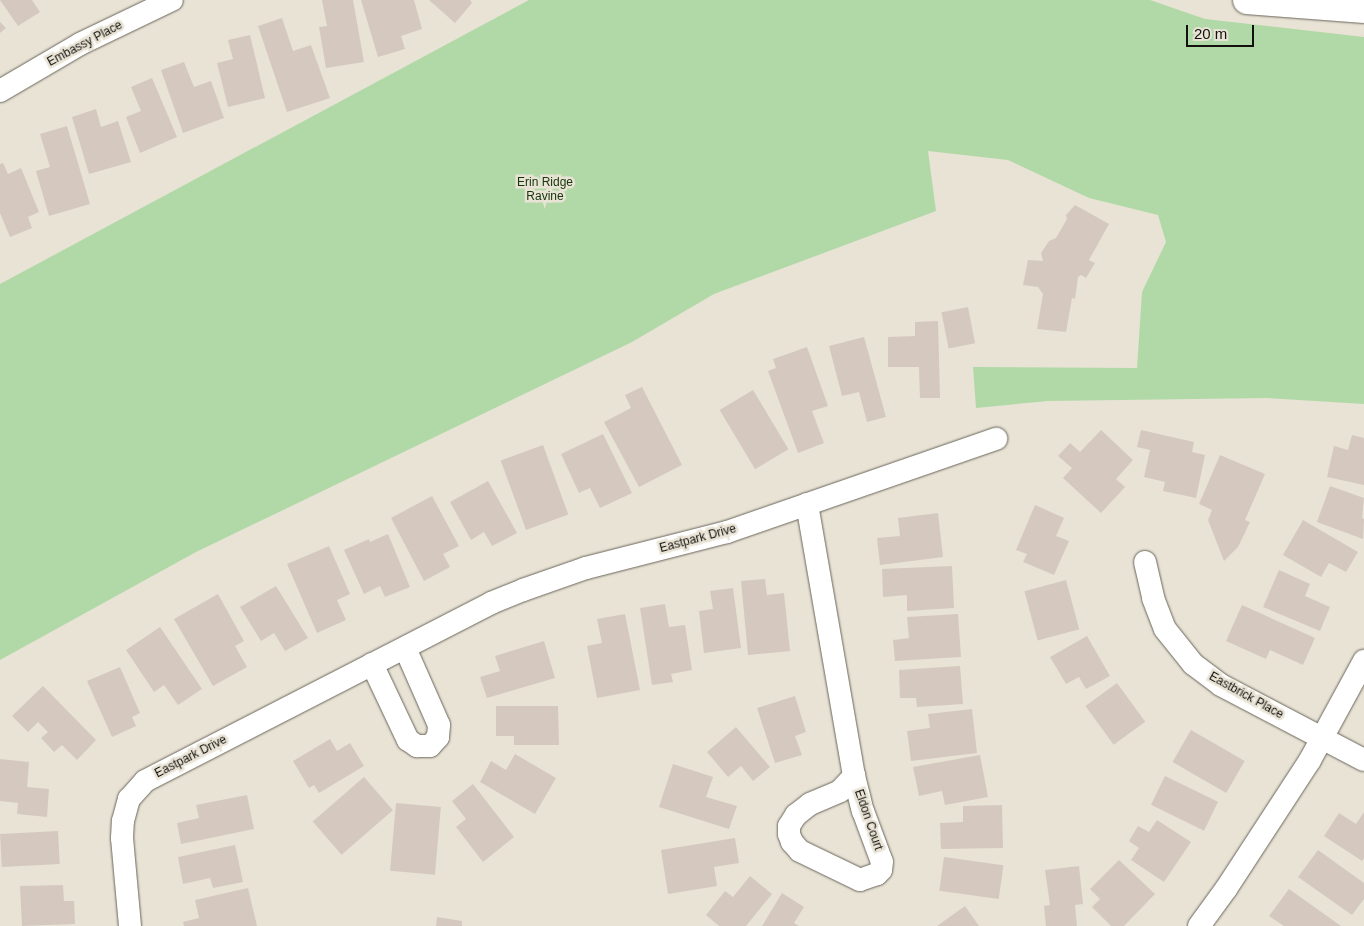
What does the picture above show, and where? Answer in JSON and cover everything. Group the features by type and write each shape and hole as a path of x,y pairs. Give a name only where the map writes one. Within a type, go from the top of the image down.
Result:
{"street":[{"name":"Embassy Place","path":"0,91 80,44 172,0"},
{"path":"1246,0 1364,9"},
{"name":"Eastpark Drive","path":"130,926 122,828 126,806 139,786 491,603 556,577 727,532 996,438"},
{"name":"Eldon Court","path":"808,504 854,776 863,811 882,862 881,870 877,874 860,880 800,851 792,842 789,834 789,826 796,815 810,804 840,791 854,776"},
{"name":"Eastbrick Place","path":"1145,562 1153,598 1165,629 1193,664 1221,685 1364,760"},
{"path":"372,664 408,740 418,746 430,746 438,737 439,725 405,648"},
{"path":"1198,926 1252,851 1322,738 1364,661"}],"green space":[{"name":"Erin Ridge Ravine","path":"529,0 1150,0 1205,19 1364,37 1364,404 1267,398 1048,401 976,408 973,367 1137,368 1142,292 1166,242 1158,215 1089,198 1008,160 928,151 936,211 714,294 632,342 196,552 0,660 0,284"}],"building":[{"path":"0,0 32,0 40,12 18,26"},
{"path":"322,0 353,0 364,62 326,68 319,27 327,26"},
{"path":"361,0 414,0 422,29 401,36 405,49 378,57"},
{"path":"429,0 470,0 472,3 455,23"},
{"path":"282,18 293,51 311,45 330,98 287,112 258,26"},
{"path":"0,22 6,28 0,33"},
{"path":"250,35 265,98 228,107 217,63 233,59 228,40"},
{"path":"184,62 194,87 211,81 224,118 183,133 161,70"},
{"path":"152,78 177,137 140,153 126,117 141,111 131,87"},
{"path":"96,109 101,127 118,121 131,162 89,174 72,117"},
{"path":"67,126 90,204 49,216 36,171 50,167 40,134"},
{"path":"3,163 8,174 21,168 39,212 28,217 32,228 10,237 0,213 0,164"},
{"path":"1075,205 1109,224 1089,260 1095,263 1086,278 1081,275 1078,277 1075,299 1072,298 1066,332 1037,329 1043,294 1038,287 1023,285 1028,260 1043,261 1041,253 1049,241 1056,238 1067,219 1066,215"},
{"path":"968,307 975,343 949,348 941,312"},
{"path":"938,321 940,398 920,398 919,367 888,367 888,337 915,336 915,322"},
{"path":"864,337 886,417 867,422 859,392 842,396 829,346"},
{"path":"807,347 828,406 812,411 824,443 798,453 768,371 776,368 773,359"},
{"path":"642,387 682,465 639,487 604,422 631,408 625,395"},
{"path":"753,390 789,449 755,469 720,410"},
{"path":"1101,430 1133,460 1116,479 1125,487 1101,513 1063,478 1072,468 1058,456 1070,443 1080,452"},
{"path":"1141,430 1194,442 1192,452 1205,455 1196,498 1163,491 1165,482 1144,477 1150,450 1137,447"},
{"path":"603,434 632,493 600,508 590,488 579,493 561,454"},
{"path":"1352,435 1364,438 1364,485 1327,477 1334,446 1348,450"},
{"path":"543,445 568,515 526,530 501,460"},
{"path":"1220,455 1265,474 1245,520 1250,522 1238,547 1224,561 1208,520 1212,510 1199,504"},
{"path":"488,481 517,533 492,546 484,532 471,540 450,502"},
{"path":"1330,486 1364,498 1362,518 1364,519 1363,539 1317,522"},
{"path":"432,496 459,546 443,554 450,567 424,581 391,518"},
{"path":"1035,505 1064,518 1056,536 1069,541 1054,575 1023,562 1027,554 1016,550"},
{"path":"938,513 943,557 880,565 877,538 900,536 898,518"},
{"path":"1303,520 1358,552 1346,572 1329,563 1321,577 1283,555"},
{"path":"388,534 410,587 385,597 380,586 364,594 344,550 369,539 370,542"},
{"path":"329,546 350,594 337,600 346,620 317,633 287,564"},
{"path":"952,566 954,608 907,611 907,595 883,597 882,569"},
{"path":"1279,570 1310,584 1305,596 1330,607 1320,631 1263,607"},
{"path":"765,579 767,595 784,593 790,651 748,655 741,581"},
{"path":"1066,580 1079,629 1038,640 1024,591"},
{"path":"276,586 308,638 285,651 274,633 261,641 240,607"},
{"path":"733,588 741,648 704,653 699,611 713,609 710,591"},
{"path":"218,594 244,641 235,646 247,667 213,686 174,619"},
{"path":"665,604 669,627 685,625 692,670 671,674 673,682 652,685 640,608"},
{"path":"1242,605 1315,638 1303,665 1270,650 1266,659 1226,641"},
{"path":"625,614 640,690 597,698 587,646 602,643 597,619"},
{"path":"958,614 961,657 895,661 893,640 909,638 907,617"},
{"path":"160,627 202,689 178,705 164,685 154,692 126,650"},
{"path":"1087,636 1110,676 1086,689 1079,677 1066,684 1050,657"},
{"path":"544,641 555,678 487,698 480,677 500,671 495,656"},
{"path":"960,666 963,704 917,707 916,698 900,698 899,670"},
{"path":"120,667 140,713 132,717 136,726 112,737 87,681"},
{"path":"1117,683 1145,722 1114,745 1085,706"},
{"path":"43,686 96,740 77,760 62,745 54,752 41,738 48,732 38,722 28,732 12,716"},
{"path":"795,696 806,732 795,736 802,755 775,763 757,708"},
{"path":"496,706 558,706 559,745 514,745 514,736 496,736"},
{"path":"972,709 977,753 911,761 907,731 930,728 928,714"},
{"path":"736,727 770,767 753,781 741,766 728,777 707,752"},
{"path":"1191,730 1245,761 1226,793 1172,762"},
{"path":"330,739 337,751 350,743 364,766 319,793 314,785 309,788 293,761"},
{"path":"515,754 556,778 535,814 480,782 491,761 506,770"},
{"path":"980,755 988,797 945,805 942,791 919,796 913,767"},
{"path":"0,759 29,762 27,787 49,789 47,817 17,814 18,803 0,801"},
{"path":"673,764 713,777 706,797 737,806 729,829 659,807"},
{"path":"1165,776 1218,802 1204,831 1151,805"},
{"path":"364,777 393,810 342,855 313,822"},
{"path":"473,784 514,837 483,862 456,827 466,819 452,801"},
{"path":"247,795 254,829 181,844 177,823 199,818 196,805"},
{"path":"396,803 441,807 435,875 390,871"},
{"path":"1002,805 1003,848 941,849 940,823 963,822 963,806"},
{"path":"1364,812 1364,858 1362,861 1324,836 1339,813 1356,824"},
{"path":"1157,820 1191,842 1164,882 1131,860 1139,848 1129,841 1138,826 1149,832"},
{"path":"58,831 60,864 2,867 0,834"},
{"path":"735,838 739,863 714,867 717,886 668,894 661,850"},
{"path":"235,845 243,882 213,888 210,878 183,884 178,857"},
{"path":"1318,850 1364,883 1364,899 1352,915 1298,877"},
{"path":"944,857 1003,865 999,899 939,891"},
{"path":"1119,860 1155,894 1124,926 1111,926 1092,907 1100,899 1090,889"},
{"path":"1079,866 1083,904 1075,905 1077,926 1046,926 1044,906 1050,905 1045,870"},
{"path":"750,876 772,894 746,926 719,926 706,915 725,891 733,897"},
{"path":"63,885 64,901 74,901 75,924 22,926 20,886"},
{"path":"248,888 257,926 184,926 183,922 199,918 195,900"},
{"path":"1289,889 1341,926 1284,926 1269,916"},
{"path":"782,893 804,907 794,923 799,926 762,926"},
{"path":"965,906 979,926 937,926"},
{"path":"437,917 462,921 462,926 436,926"}]}
